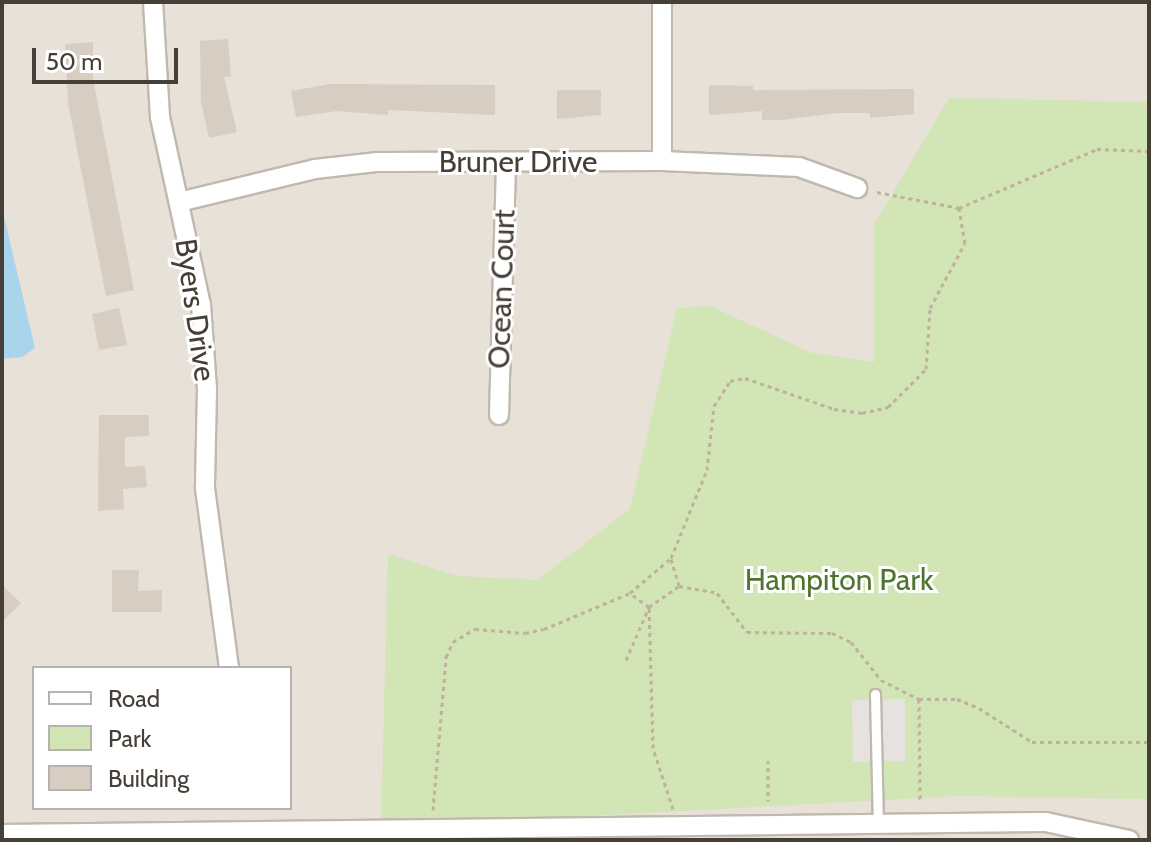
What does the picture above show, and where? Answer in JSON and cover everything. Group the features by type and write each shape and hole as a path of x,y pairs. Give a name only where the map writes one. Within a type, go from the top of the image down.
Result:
{"street":[{"name":"Byers Drive","path":"153,2 158,107 204,336 205,488 229,666"},
{"path":"662,2 662,161"},
{"name":"Bruner Drive","path":"179,202 315,169 376,162 662,161 799,167 857,188"},
{"name":"Ocean Court","path":"499,415 506,162"},
{"path":"223,828 224,810"},
{"path":"2,834 89,837 223,828 419,831 673,825 698,833 1046,822 1129,840"}],"lane":[{"path":"875,694 878,828"}],"path":[{"path":"857,188 959,208 1097,149 1149,151"},
{"path":"419,831 446,657 453,642 475,629 525,633 544,629 630,593 671,558 707,470 714,406 730,381 745,378 834,409 862,413 888,407 910,390 926,369 935,294 965,243 959,208"},
{"path":"671,558 679,586"},
{"path":"626,660 649,607 679,586 717,593 747,632 832,633 851,642 872,674 919,699 957,699 979,708 1032,742 1149,742"},
{"path":"630,593 649,607"},
{"path":"649,607 653,748 672,801 673,825"},
{"path":"919,699 920,800"},
{"path":"768,760 768,801"}],"shaded area":[{"path":"2,2 1149,2 1149,840 2,840"},
{"path":"905,699 905,761 853,762 852,700"}],"green space":[{"name":"Hampiton Park","path":"949,98 1149,102 1149,799 959,796 381,827 388,554 458,576 537,580 630,509 677,308 710,306 812,353 874,362 874,225"}],"water":[{"path":"2,208 35,348 22,357 2,359"}],"building":[{"path":"228,39 231,76 224,77 237,132 209,138 201,102 200,41"},
{"path":"93,42 93,79 134,290 106,296 68,103 65,44"},
{"path":"330,84 495,85 495,115 388,110 388,115 337,111 296,117 291,91"},
{"path":"709,85 753,86 753,90 914,89 914,114 870,118 870,113 837,113 782,120 762,120 762,111 709,115"},
{"path":"557,90 601,90 601,115 557,119"},
{"path":"119,308 127,345 99,350 92,314"},
{"path":"99,415 149,415 149,436 125,437 125,467 145,466 147,487 123,489 124,509 98,511"},
{"path":"112,570 139,570 138,591 162,590 162,612 112,612"},
{"path":"2,585 21,603 2,622"}]}
